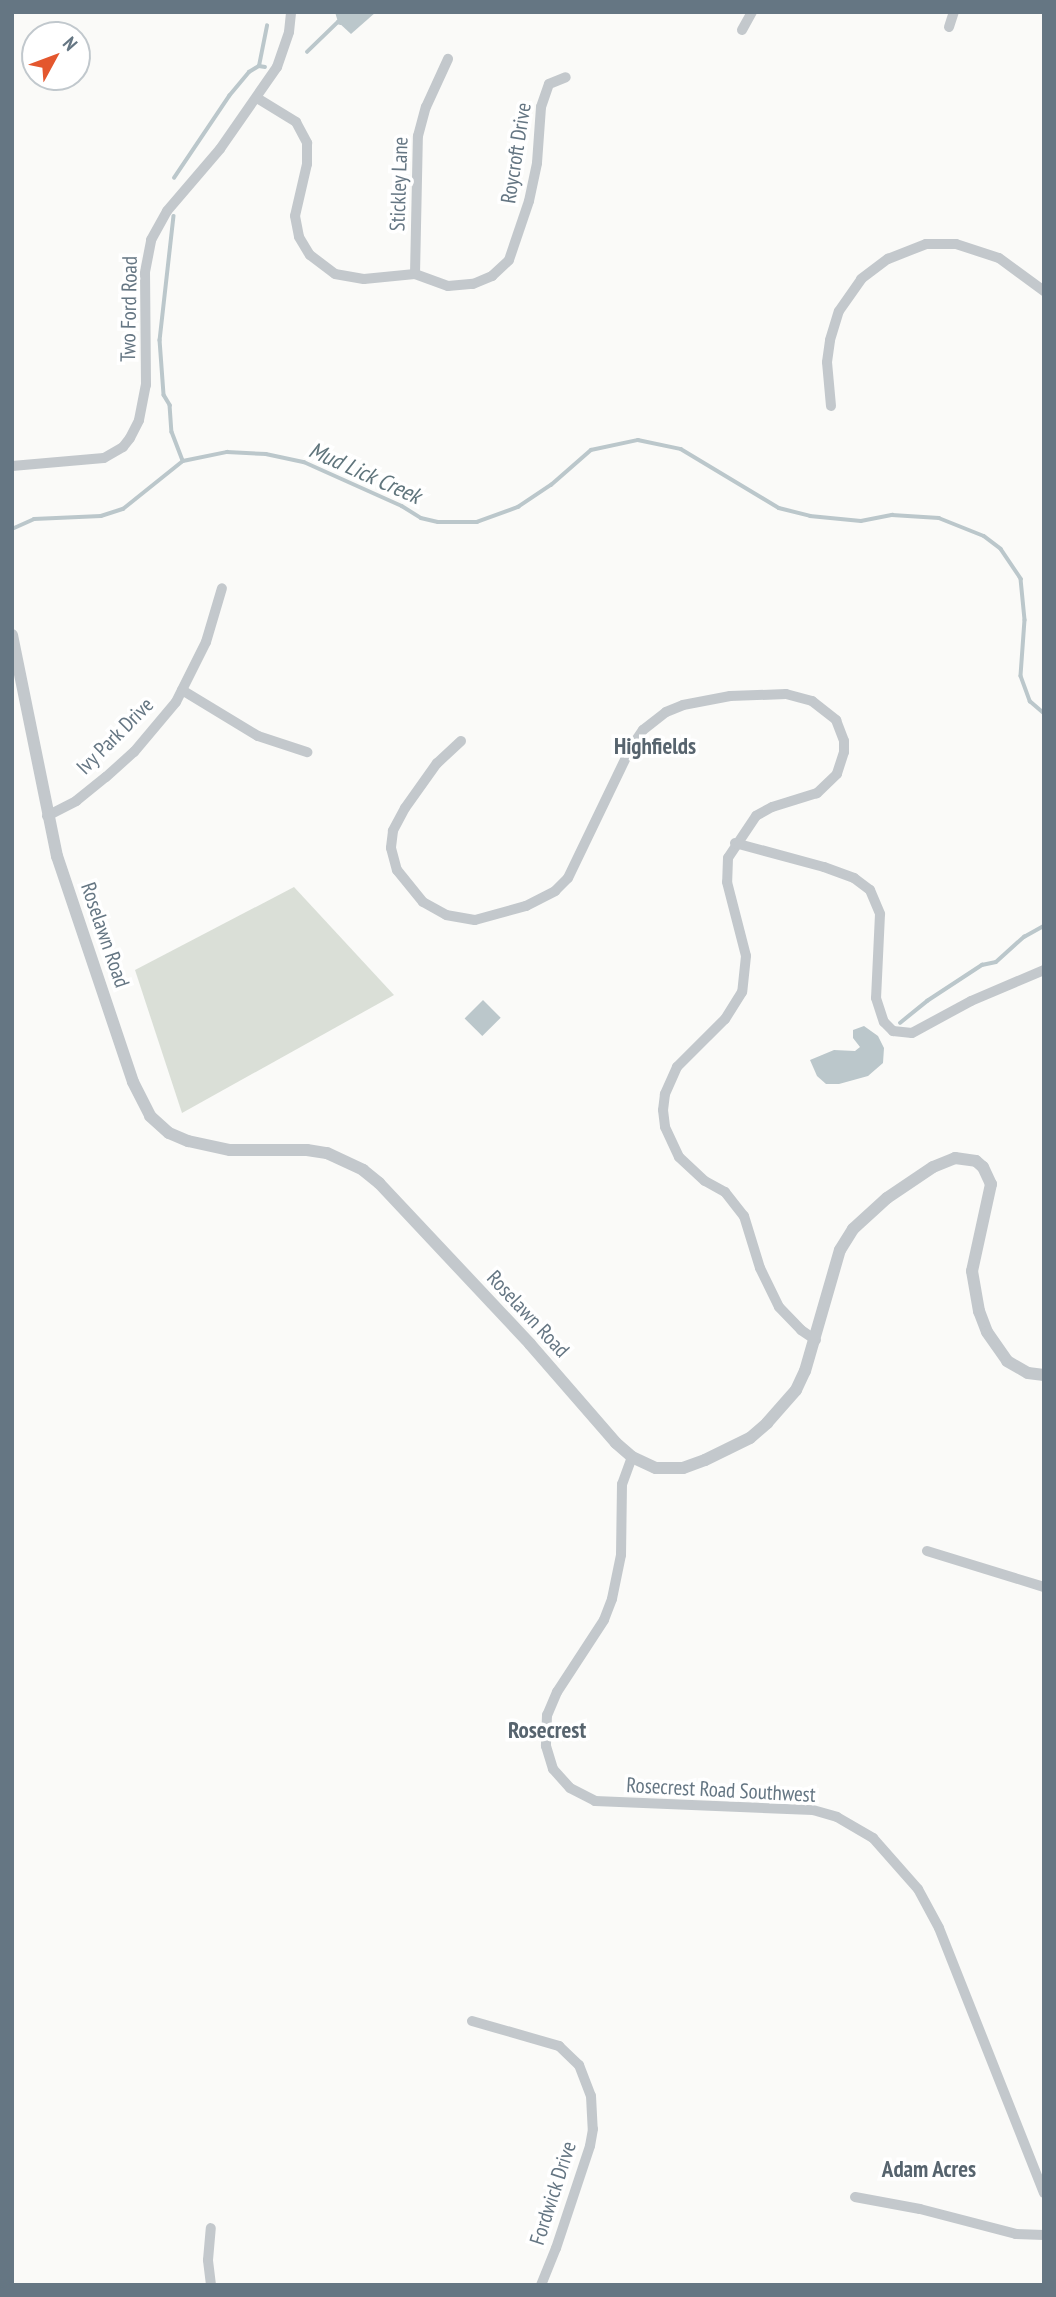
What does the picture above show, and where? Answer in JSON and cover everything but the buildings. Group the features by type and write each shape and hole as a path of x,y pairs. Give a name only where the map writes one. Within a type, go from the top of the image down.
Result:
{"street":[{"name":"Two Ford Road","path":"12,466 104,458 123,447 130,438 139,420 146,385 145,272 151,240 167,211 198,177 257,98 284,50 291,12"},
{"path":"742,30 752,12"},
{"path":"949,27 954,12"},
{"name":"Stickley Lane","path":"415,274 418,136 426,107 448,59"},
{"name":"Roycroft Drive","path":"257,98 296,122 307,143 307,164 295,216 299,236 310,255 335,274 364,279 415,274 449,286 473,284 492,276 509,260 520,236 534,176 541,107 549,84 566,77"},
{"path":"831,406 827,362 832,328 839,311 861,279 888,259 926,244 956,244 999,258 1044,291"},
{"name":"Ivy Park Drive","path":"47,816 76,801 106,777 155,728 182,690 206,642 222,588"},
{"name":"Roselawn Road","path":"12,635 57,856 133,1082 150,1116 169,1133 208,1146 254,1151 307,1150 327,1153 363,1170 379,1183 530,1344 632,1457 656,1468 683,1468 729,1450 750,1438 775,1415 796,1390 816,1340 840,1250 853,1228 887,1198 947,1160 965,1158 983,1167 991,1184 972,1271 979,1311 987,1332 1007,1361 1028,1373 1044,1375"},
{"path":"182,690 258,736 307,752"},
{"path":"461,741 437,763 405,808 393,831 391,848 397,870 423,902 446,915 475,920 526,906 555,891 577,866 630,749 643,730 666,712 683,705 753,694 786,694 812,701 836,720 841,730 844,752 837,774 817,793 772,807 756,816 735,844 726,870 746,956 742,992 725,1019 677,1067 665,1094 665,1127 679,1157 691,1170 734,1200 746,1220 760,1268 779,1307 801,1330 816,1340"},
{"path":"735,844 824,867 854,878 870,890 880,914 876,998 884,1022 893,1031 912,1033 971,1000 1044,970"},
{"name":"Rosecrest Road Southwest","path":"632,1457 622,1484 621,1555 612,1599 604,1620 557,1692 547,1715 546,1746 553,1769 570,1788 595,1801 813,1810 837,1817 873,1838 918,1889 939,1928 1044,2193"},
{"path":"927,1551 1044,1587"},
{"name":"Fordwick Drive","path":"472,2021 559,2046 579,2065 592,2096 594,2114 590,2146 541,2285"},
{"path":"855,2197 920,2209 1016,2234 1044,2235"},
{"path":"211,2228 208,2260 211,2285"}],"shaded area":[{"path":"335,12 376,12 351,34 338,22"},
{"path":"294,887 394,995 182,1113 135,970"},
{"path":"483,1000 501,1018 482,1036 465,1018"},
{"path":"864,1026 878,1036 884,1048 883,1063 868,1076 839,1084 826,1084 817,1076 810,1060 834,1050 855,1051 860,1047 853,1038 853,1030"}],"waterway":[{"path":"307,52 338,22 341,23"},
{"path":"259,66 267,26"},
{"path":"174,178 229,96 249,72 259,66 265,67"},
{"path":"174,216 160,340 164,395 170,405 172,432 183,461"},
{"name":"Mud Lick Creek","path":"12,529 34,519 101,516 123,509 183,461 227,452 266,454 304,462 402,506 421,518 438,522 477,522 518,507 551,485 591,450 638,440 681,449 779,508 810,516 861,521 892,515 939,518 984,536 1001,549 1021,579 1025,620 1021,676 1030,701 1044,713"},
{"path":"900,1023 927,1001 982,965 996,962 1024,937 1044,926"}],"district":[{"name":"Highfields","path":"655,746"},
{"name":"Rosecrest","path":"547,1730"},
{"name":"Adam Acres","path":"929,2169"}]}
